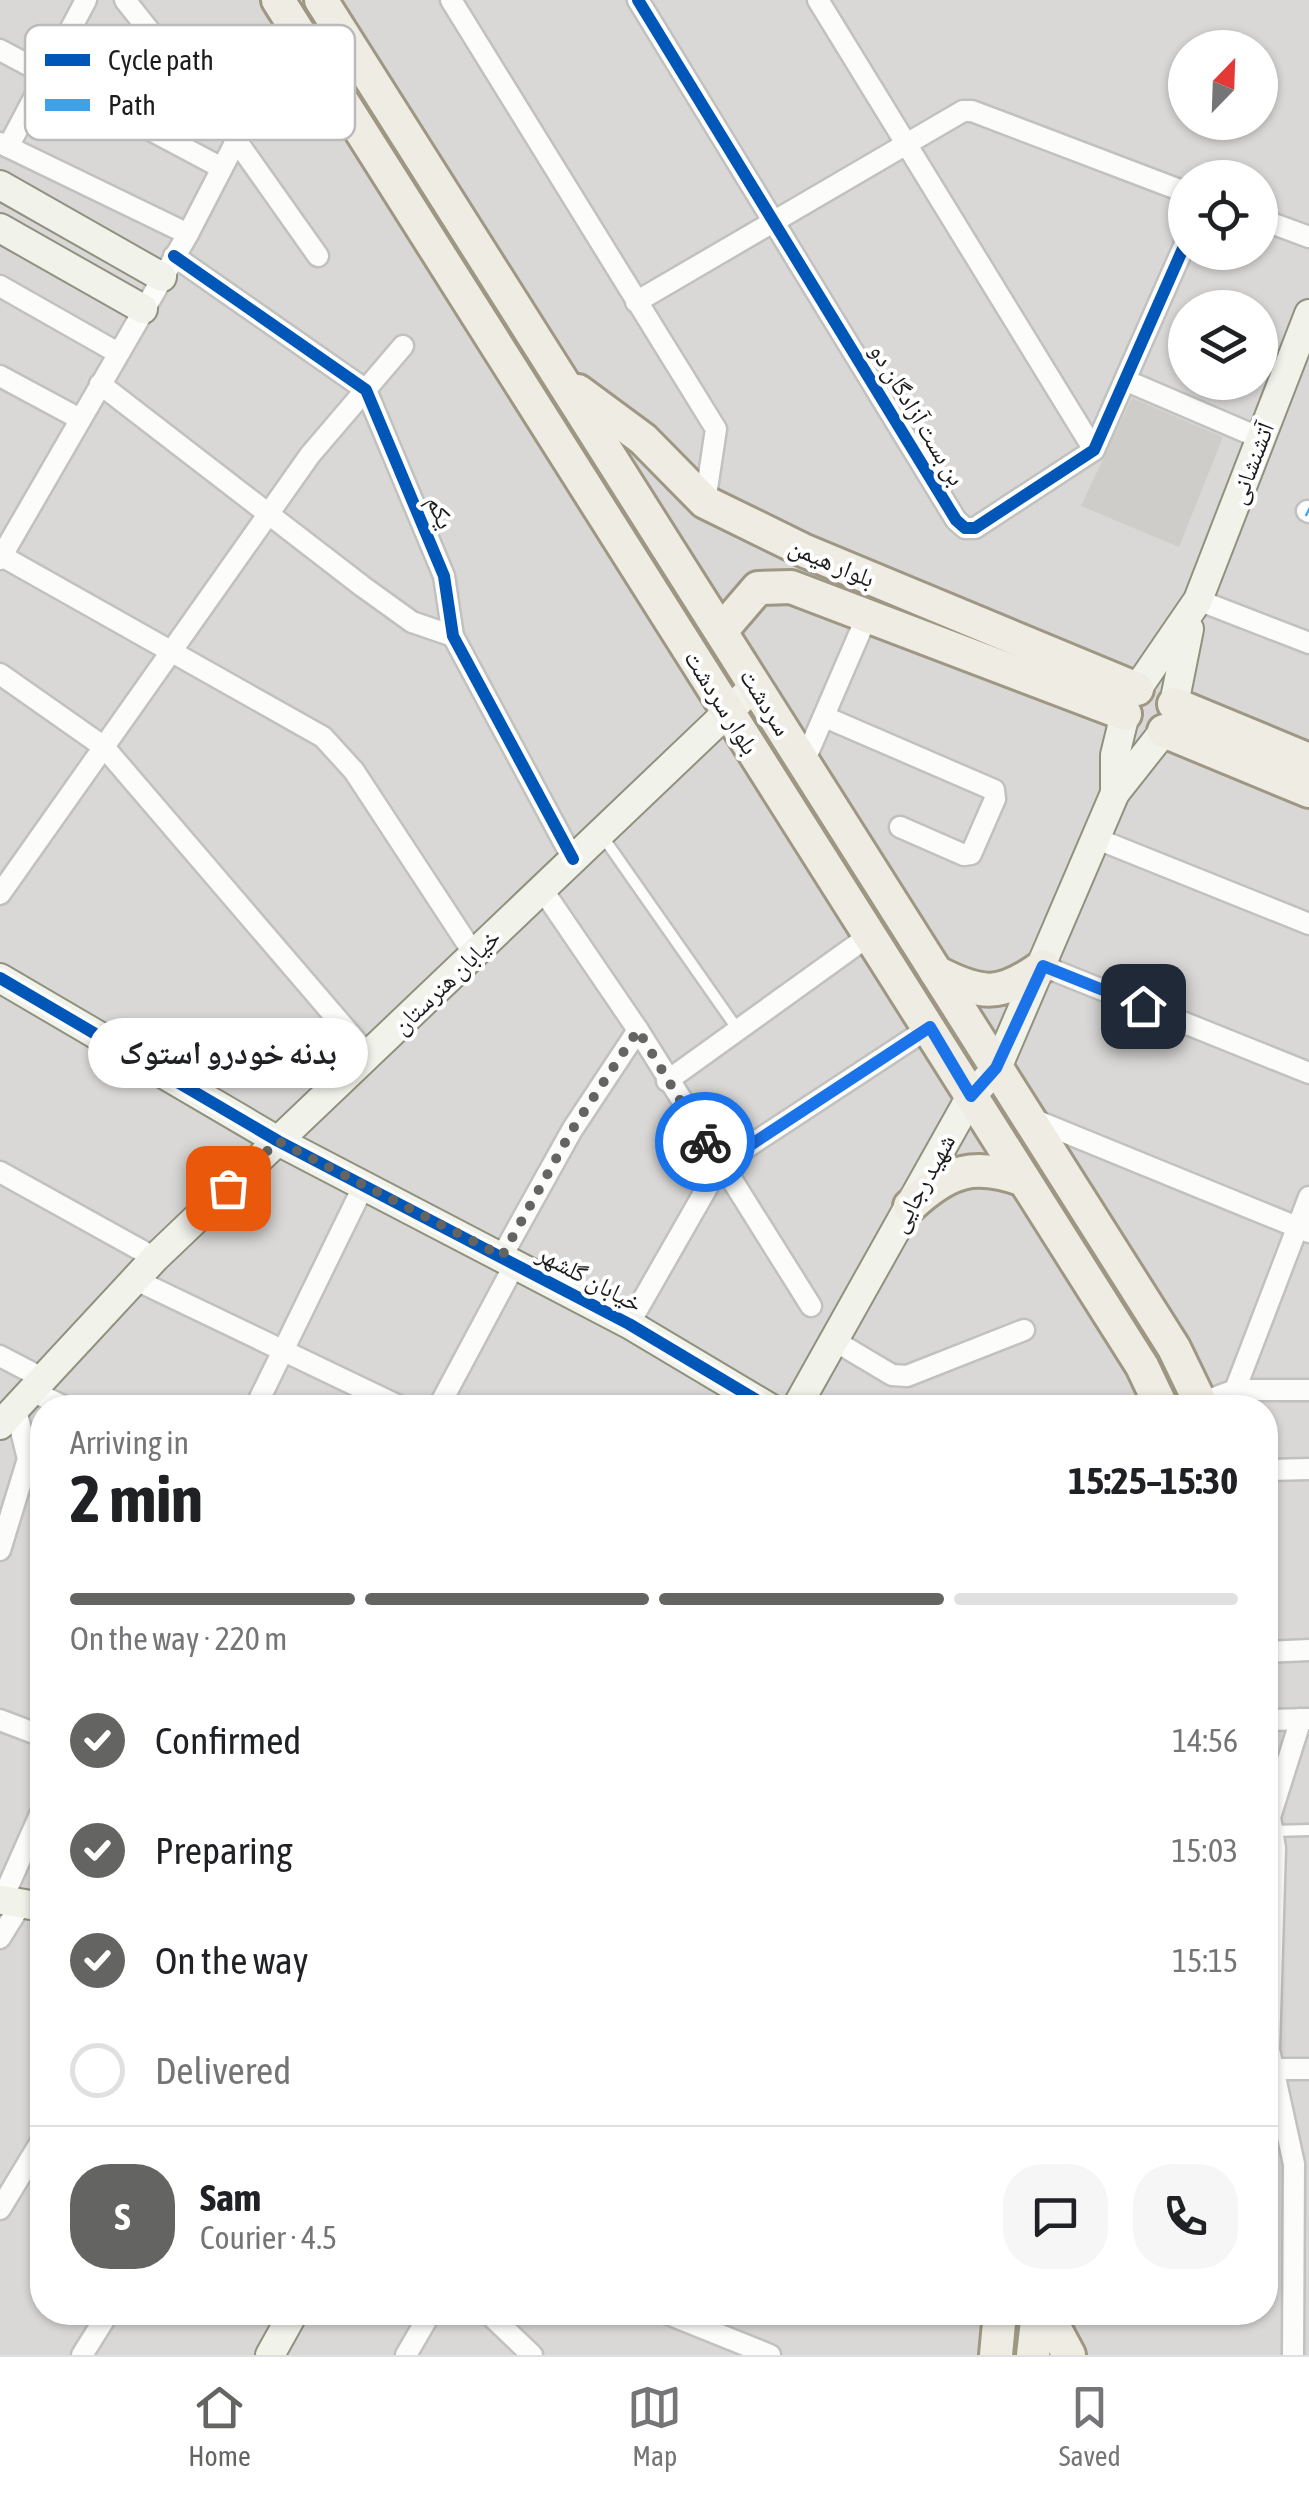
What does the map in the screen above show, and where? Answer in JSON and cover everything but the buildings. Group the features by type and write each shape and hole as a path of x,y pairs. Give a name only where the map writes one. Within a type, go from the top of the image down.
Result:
{"main road":[{"name":"بلوار سردشت","path":"278,0 294,25"},
{"name":"سردشت","path":"322,0 338,25"},
{"name":"سردشت","path":"355,52 1174,1348 1196,1395"},
{"name":"بلوار سردشت","path":"355,123 930,1027 1142,1366 1156,1395"},
{"name":"بلوار هیمن","path":"562,380 644,439 705,502 1131,701"},
{"name":"بلوار هیمن","path":"721,631 758,588 790,587 867,616 1131,701"},
{"path":"1169,717 1309,760"},
{"path":"1169,717 1309,790"},
{"path":"936,972 990,993 1020,982 1043,966"},
{"path":"910,1206 962,1170 1002,1172 1024,1180"},
{"path":"996,2355 999,2325"},
{"path":"1033,2355 1036,2325"},
{"path":"1053,2325 1069,2355"}],"street":[{"path":"73,25 86,0"},
{"path":"125,0 145,25"},
{"path":"451,0 716,429 705,502"},
{"name":"بن بست آزادگان دو","path":"638,0 956,520 966,528 975,528 1036,491 1094,450 1174,270"},
{"path":"818,0 1094,450"},
{"path":"0,50 25,64"},
{"path":"25,110 4,145 188,234"},
{"path":"636,302 954,115 972,111 1168,186"},
{"path":"168,140 220,167"},
{"path":"318,256 236,140 188,234 1,556 323,737 340,753 474,954"},
{"path":"0,185 168,267 366,390"},
{"path":"1278,226 1309,237"},
{"path":"0,228 143,309"},
{"path":"0,286 118,352"},
{"name":"آتشنشانی","path":"1169,717 1195,606 1309,314"},
{"path":"0,894 270,512 403,346"},
{"path":"0,376 80,419"},
{"path":"1127,381 1260,438"},
{"path":"100,384 412,622 452,636"},
{"name":"یکم","path":"366,390 444,576 452,636 573,860"},
{"path":"1195,606 1309,644"},
{"name":"آتشنشانی","path":"1131,701 1195,606"},
{"path":"804,762 867,616"},
{"path":"0,674 104,747 368,1055"},
{"name":"خیابان هنرستان","path":"30,1395 145,1269 756,686"},
{"path":"1131,701 1142,726 1169,717"},
{"name":"شهید رجایی","path":"1115,792 1115,754 1131,701"},
{"path":"825,716 994,790 995,799 971,854 964,855 900,828"},
{"name":"شهید رجایی","path":"803,1395 971,1096 996,1068 1115,792 1169,717"},
{"path":"1095,838 1309,924"},
{"path":"542,889 638,1030 811,1306"},
{"path":"667,1081 870,935"},
{"path":"1043,966 1309,1072"},
{"name":"خیابان گلشهر","path":"0,978 278,1141 629,1324 748,1395"},
{"path":"629,1324 720,1165 930,1027"},
{"path":"444,1395 572,1130 638,1030"},
{"path":"1028,1117 1303,1229"},
{"path":"0,1172 145,1269 286,1349 378,1395"},
{"path":"262,1395 364,1185"},
{"path":"1234,1390 1303,1229 1309,1196"},
{"path":"834,1341 892,1375 907,1376 1024,1330"},
{"path":"0,1356 24,1402 28,1459 0,1550"},
{"path":"1223,1395 1234,1390 1309,1390"},
{"path":"1278,1469 1309,1468"},
{"path":"1278,1651 1309,1650"},
{"path":"0,1720 30,1731"},
{"path":"1278,1720 1305,1720 1278,1796"},
{"path":"0,1938 30,1848"},
{"path":"1278,2069 1309,2069"},
{"path":"1278,2083 1301,2162 1293,2355"},
{"path":"0,2209 30,2160"},
{"path":"82,2355 101,2325"},
{"path":"270,2355 287,2325"},
{"path":"406,2355 423,2325"},
{"path":"500,2325 532,2355"},
{"path":"695,2325 770,2355"}],"lane":[{"path":"603,836 738,1030"},
{"path":"1278,1823 1309,1830"}],"shaded area":[{"path":"0,0 1309,0 1309,2355 0,2355"}],"cycle path":[{"path":"638,0 956,520 965,528 975,528 1094,450 1174,270"},
{"path":"174,256 366,390 444,576 453,636 573,859"},
{"path":"0,978 278,1141 629,1324 748,1395"}],"way so far":[{"path":"228,1188 278,1141 502,1256 572,1130 638,1030 705,1142"}],"place":[{"name":"بدنه خودرو استوک","path":"228,1188"}],"route":[{"path":"705,1142 720,1165 930,1027 971,1096 996,1068 1043,966 1143,1006"}]}
